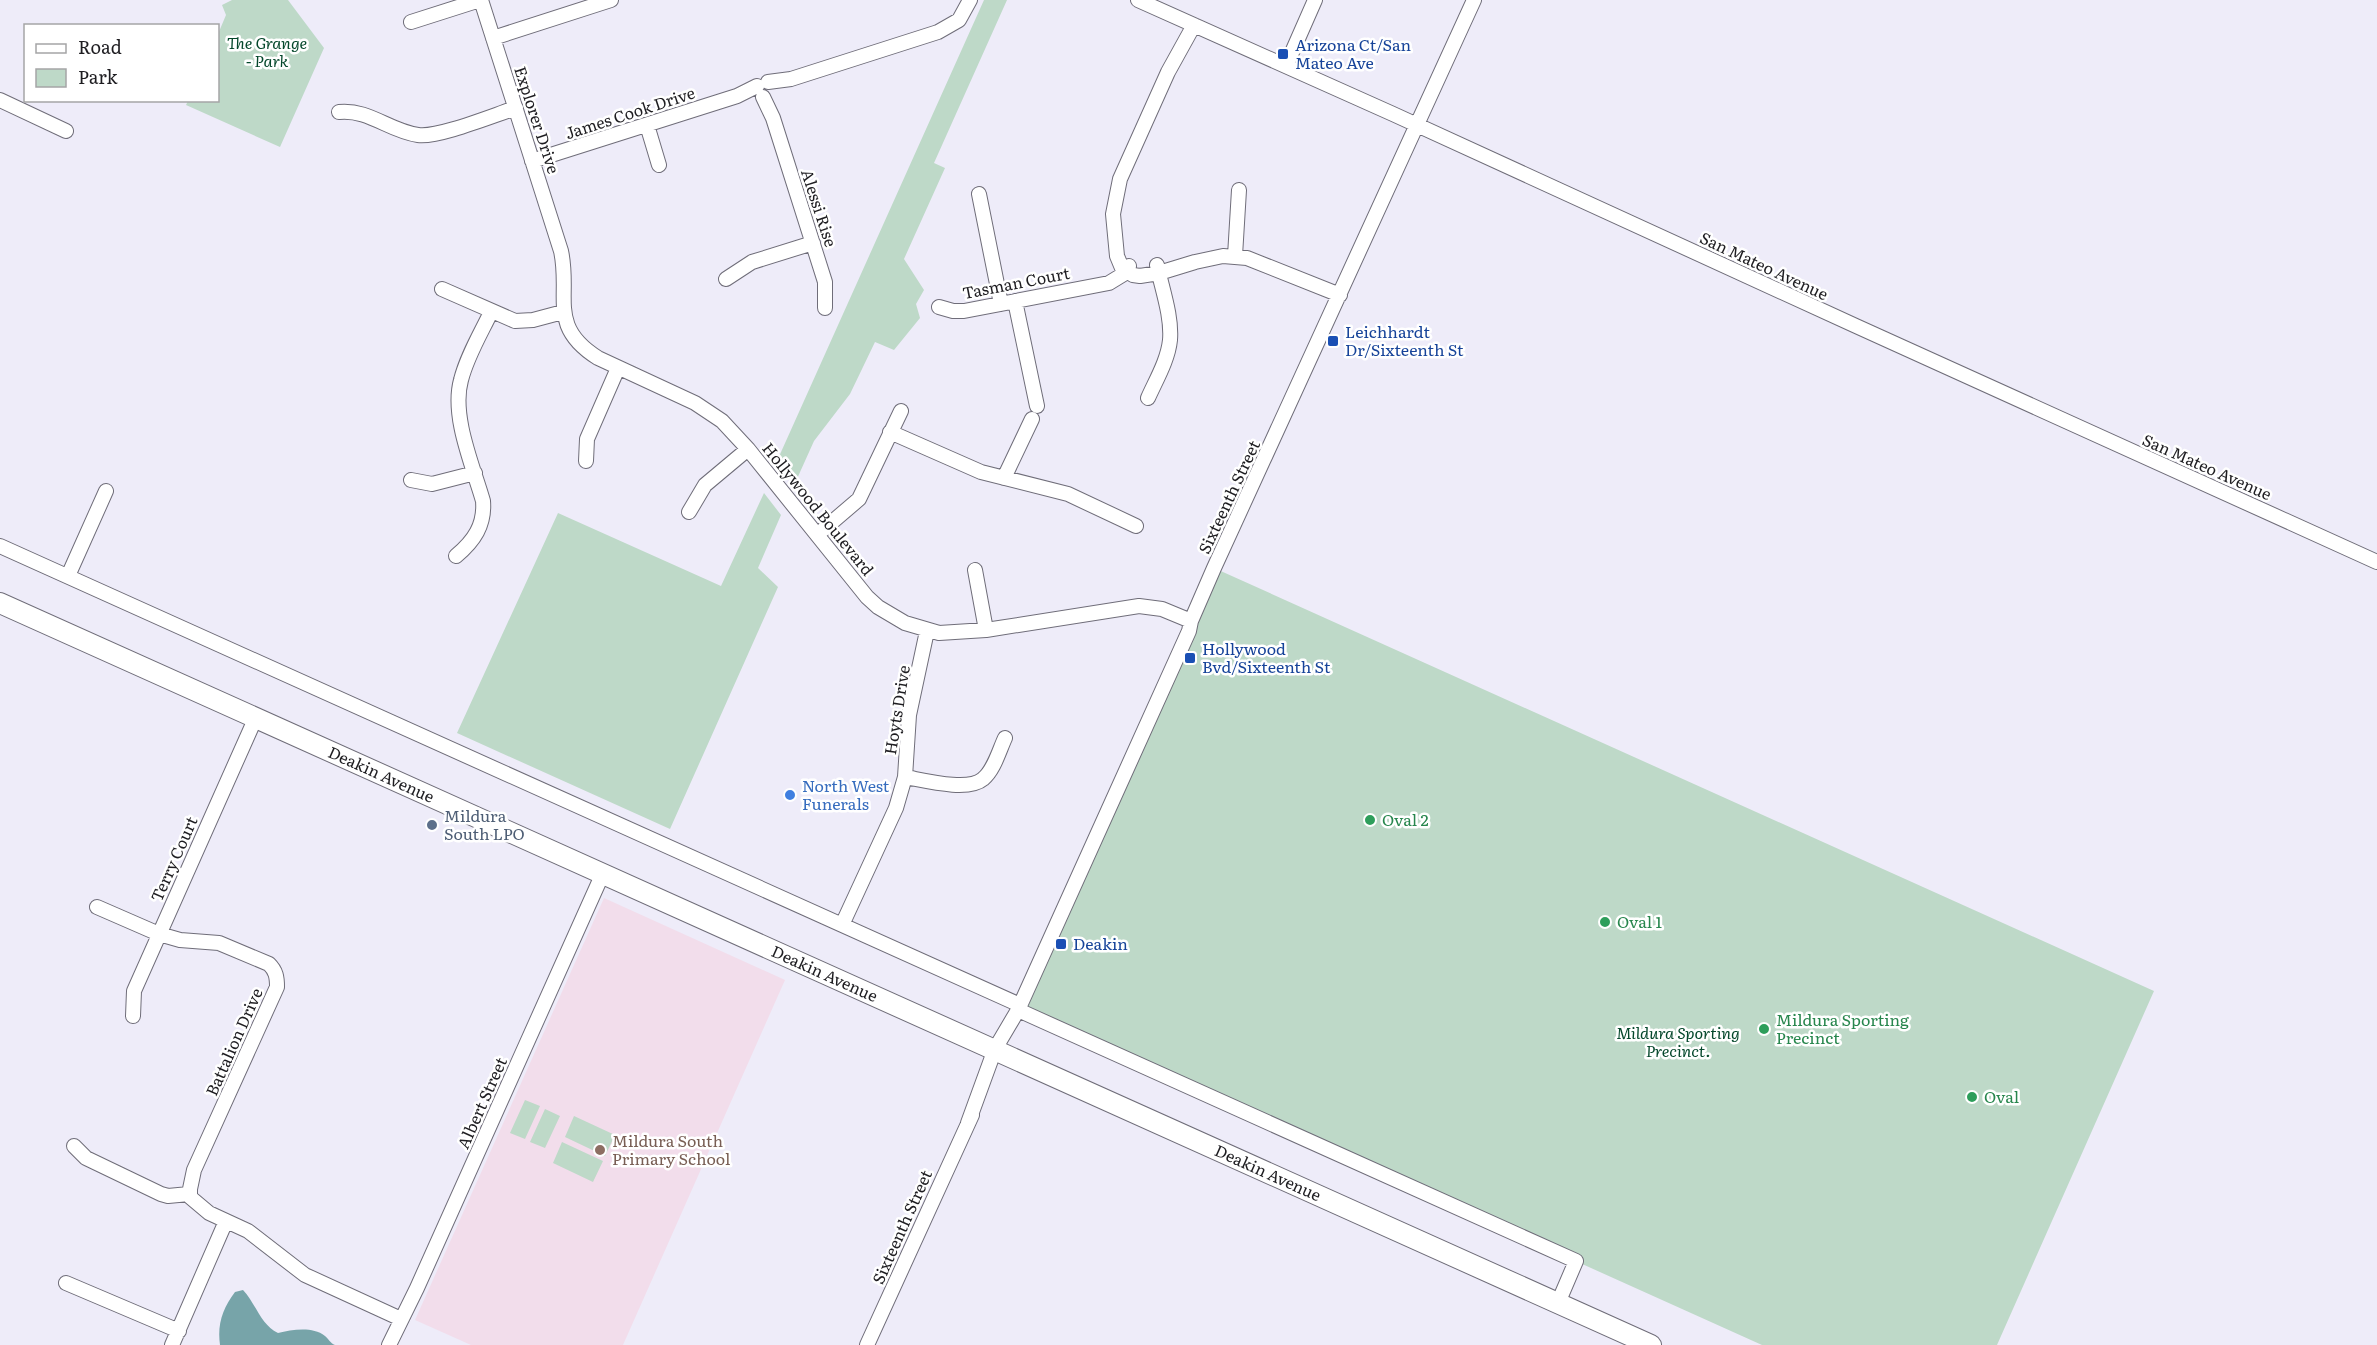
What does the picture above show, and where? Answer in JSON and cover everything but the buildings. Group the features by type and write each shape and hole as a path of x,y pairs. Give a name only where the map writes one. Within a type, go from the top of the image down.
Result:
{"highway":[{"name":"Deakin Avenue","path":"0,603 1558,1303 1627,1340 1651,1345"}],"street":[{"path":"411,22 481,0"},
{"name":"Explorer Drive","path":"481,0 561,251"},
{"path":"494,38 611,0"},
{"name":"James Cook Drive","path":"532,161 737,96 764,91 791,79 947,29 959,20 970,0"},
{"name":"San Mateo Avenue","path":"1138,0 2377,562"},
{"path":"1286,66 1315,0"},
{"name":"Sixteenth Street","path":"867,1345 968,1123 992,1076 1019,1008 1190,626 1474,0"},
{"path":"1126,269 1117,256 1114,202 1120,179 1190,23"},
{"name":"Alessi Rise","path":"764,91 825,282 825,308"},
{"path":"1,104 66,131"},
{"path":"339,112 365,114 408,133 425,136 516,108"},
{"path":"647,125 659,165"},
{"path":"1235,256 1239,190"},
{"path":"979,194 1001,304"},
{"path":"726,279 752,262 813,243"},
{"name":"Hollywood Boulevard","path":"561,251 563,312 568,327 578,342 598,358 709,411 722,421 748,449 867,597 878,607 905,623 927,631 946,633 987,630 1131,607 1162,609 1190,626"},
{"name":"Tasman Court","path":"939,307 964,311 1113,281 1126,269 1158,269 1235,256 1247,258 1338,298"},
{"path":"1148,398 1170,341 1170,328 1158,269"},
{"path":"442,289 515,321 563,312"},
{"path":"1004,478 1034,413 1015,301"},
{"path":"456,556 473,540 483,521 483,501 459,413 458,393 464,371 491,312"},
{"path":"586,460 587,439 618,368"},
{"path":"817,535 859,499 901,411"},
{"path":"890,432 973,469 1068,494 1136,526"},
{"path":"689,512 705,484 748,449"},
{"path":"411,480 432,484 475,473"},
{"path":"68,576 106,491"},
{"path":"0,546 842,925 1576,1261 1558,1303"},
{"path":"975,570 987,630"},
{"name":"Hoyts Drive","path":"842,925 896,808 905,777 909,715 927,631"},
{"name":"Terry Court","path":"133,1016 134,991 256,717"},
{"path":"905,777 963,785 977,783 990,771 1005,738"},
{"name":"Albert Street","path":"389,1345 417,1288 603,873"},
{"name":"Battalion Drive","path":"97,907 159,934 180,940 226,945 269,964 277,980 277,987 194,1170 186,1194"},
{"path":"74,1146 86,1158 161,1194 168,1196 186,1194 209,1214 248,1231 305,1275 401,1319"},
{"path":"172,1345 226,1221"},
{"path":"66,1283 179,1331"}],"shaded area":[{"name":"Mildura South Primary School","path":"604,898 785,980 623,1345 471,1345 415,1320"},
{"path":"243,1290 267,1325 278,1333 314,1331 325,1336 335,1345 220,1345 219,1330 224,1310 235,1292"}],"green space":[{"name":"The Grange - Park","path":"232,0 288,0 324,48 280,147 186,105 188,102 219,102 219,32 226,15 222,5"},
{"path":"984,0 1007,0 934,163 945,168 904,259 924,290 916,304 920,318 894,350 875,342 850,394 814,441 796,481 777,461"},
{"path":"764,493 781,515 758,568 778,587 670,829 457,733 558,513 721,586"},
{"name":"Mildura Sporting Precinct.","path":"1214,568 2154,991 1997,1345 1762,1345 1018,1010"},
{"path":"525,1100 540,1106 525,1139 510,1133"},
{"path":"545,1109 560,1116 545,1148 530,1142"},
{"path":"574,1116 615,1135 605,1156 565,1137"},
{"path":"562,1142 603,1161 593,1182 553,1163"}],"place":[{"name":"Arizona Ct/San Mateo Ave","path":"1283,54"},
{"name":"Leichhardt Dr/Sixteenth St","path":"1333,341"},
{"name":"Hollywood Bvd/Sixteenth St","path":"1190,658"},
{"name":"North West Funerals","path":"790,795"},
{"name":"Oval 2","path":"1370,820"},
{"name":"Mildura South LPO","path":"432,825"},
{"name":"Oval 1","path":"1605,922"},
{"name":"Deakin","path":"1061,944"},
{"name":"Mildura Sporting Precinct","path":"1764,1029"},
{"name":"Oval","path":"1972,1097"},
{"name":"Mildura South Primary School","path":"600,1150"}]}
